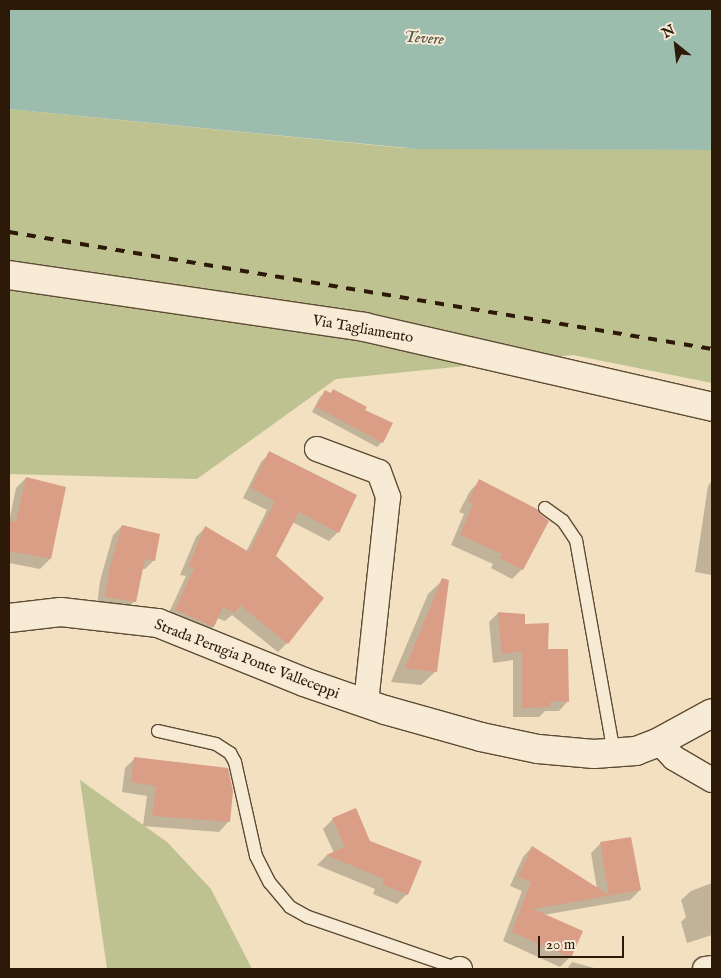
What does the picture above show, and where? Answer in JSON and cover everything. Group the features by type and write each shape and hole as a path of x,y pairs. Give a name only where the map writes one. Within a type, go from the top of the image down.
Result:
{"street":[{"name":"Via Tagliamento","path":"9,275 364,327 712,407"},
{"path":"317,449 379,472 388,497 366,702"},
{"name":"Strada Perugia Ponte Valleceppi","path":"9,618 61,612 112,616 158,623 304,682 481,737 538,749 594,754 636,750 659,742 712,713"},
{"path":"659,742 674,758 712,780"},
{"path":"705,969 712,968"}],"lane":[{"path":"545,508 563,520 576,540 614,753"},
{"path":"158,731 216,744 230,753 235,762 256,856 270,883 290,908 308,917 460,969"}],"green space":[{"path":"9,109 403,148 712,150 712,383 573,355 336,379 197,479 9,474"},
{"path":"80,780 167,842 211,889 252,969 107,969"}],"water":[{"name":"Tevere","path":"9,9 712,9 712,150 418,149 9,109"}],"building":[{"path":"333,389 367,407 365,410 393,423 383,443 316,407 325,390 331,393"},
{"path":"269,451 357,495 339,533 299,512 276,556 324,598 288,644 240,605 235,613 223,607 214,627 175,610 194,568 188,567 205,526 249,552 275,501 251,488"},
{"path":"26,477 66,487 51,559 9,551 9,521 16,522"},
{"path":"479,479 537,509 549,521 523,570 500,558 502,554 460,535 473,504 468,502"},
{"path":"122,525 160,534 155,561 145,559 136,602 105,597 109,571"},
{"path":"442,578 449,580 437,672 405,668"},
{"path":"498,612 525,614 525,624 549,623 548,649 568,649 569,702 551,701 550,707 522,708 522,651 502,654"},
{"path":"134,757 228,768 233,791 230,822 152,816 156,786 131,782"},
{"path":"356,808 370,841 422,861 408,895 382,884 384,879 326,855 345,847 332,818"},
{"path":"631,837 641,890 533,909 583,931 571,958 512,932 531,882 518,877 532,846 609,895 600,842"}],"railway":[{"path":"9,232 712,349"}]}
